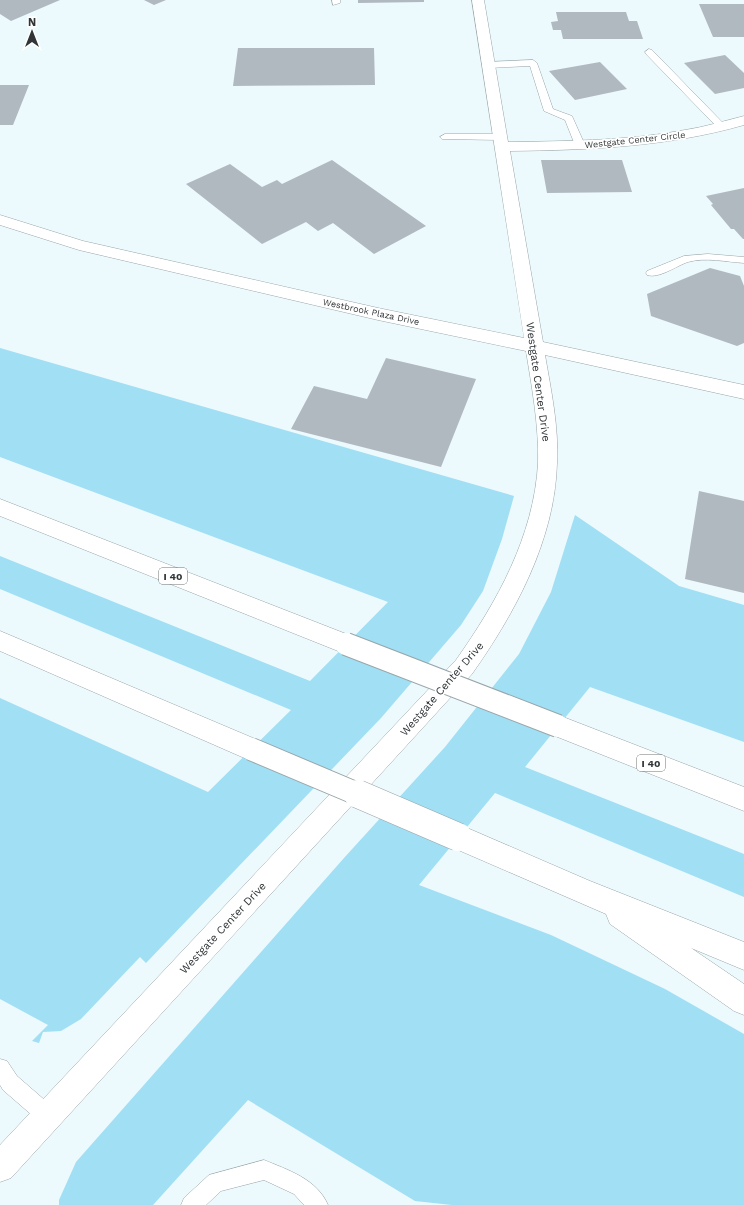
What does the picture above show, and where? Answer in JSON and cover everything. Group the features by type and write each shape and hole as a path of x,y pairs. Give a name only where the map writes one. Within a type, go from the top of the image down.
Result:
{"main road":[{"name":"Westgate Center Drive","path":"0,1167 405,733 464,667 486,638 503,610 522,568 542,503 547,469 547,452 542,394 535,346 500,142 478,0"},
{"name":"Westgate Center Circle","path":"500,142 580,145 652,140 688,134 744,120"},
{"name":"Westbrook Plaza Drive","path":"0,220 79,245 378,314 535,346 744,392"},
{"name":"I 40","path":"0,507 744,799"},
{"path":"0,642 585,892 744,956"},
{"path":"585,892 744,1001"}],"lane":[{"path":"649,52 721,126"},
{"path":"488,65 533,63 549,111 569,118 580,145"},
{"path":"445,137 500,142"},
{"path":"651,273 688,258 708,257 744,260"},
{"path":"0,1068 10,1083 48,1116"},
{"path":"191,1205 216,1182 264,1170 301,1187 318,1205"}],"shaded area":[{"path":"0,348 514,496 502,539 483,591 461,625 381,718 146,963 140,957 81,1019 61,1031 43,1032 39,1043 32,1041 48,1025 0,999 0,698 208,792 291,710 0,589 0,556 310,681 388,602 0,457"},
{"path":"575,515 679,586 744,605 744,742 590,687 525,767 744,854 744,897 495,793 419,885 551,935 665,989 744,1034 744,1205 452,1205 415,1201 248,1100 153,1205 59,1205 59,1200 76,1162 344,858 445,747 519,654 551,592"}],"building":[{"path":"0,0 60,0 11,21 0,14"},
{"path":"144,0 166,0 154,5"},
{"path":"358,0 424,0 424,2 358,3"},
{"path":"699,4 744,4 744,37 713,37"},
{"path":"556,12 626,12 629,21 637,21 643,39 563,39 561,30 553,30 551,22 558,21"},
{"path":"238,48 374,48 375,85 233,86"},
{"path":"725,55 744,73 744,88 715,94 684,63"},
{"path":"600,62 627,89 575,100 549,71"},
{"path":"0,85 29,85 13,125 0,125"},
{"path":"332,160 426,226 374,254 333,223 318,231 306,222 262,244 186,184 230,164 262,187 277,180 282,184"},
{"path":"541,160 622,160 632,192 547,193"},
{"path":"744,188 743,239 734,229 731,229 711,205 713,204 706,196"},
{"path":"710,268 740,276 744,286 744,343 737,346 651,316 647,294"},
{"path":"386,358 476,379 441,467 291,429 314,386 367,399"},
{"path":"699,491 744,501 744,593 685,579"}]}
